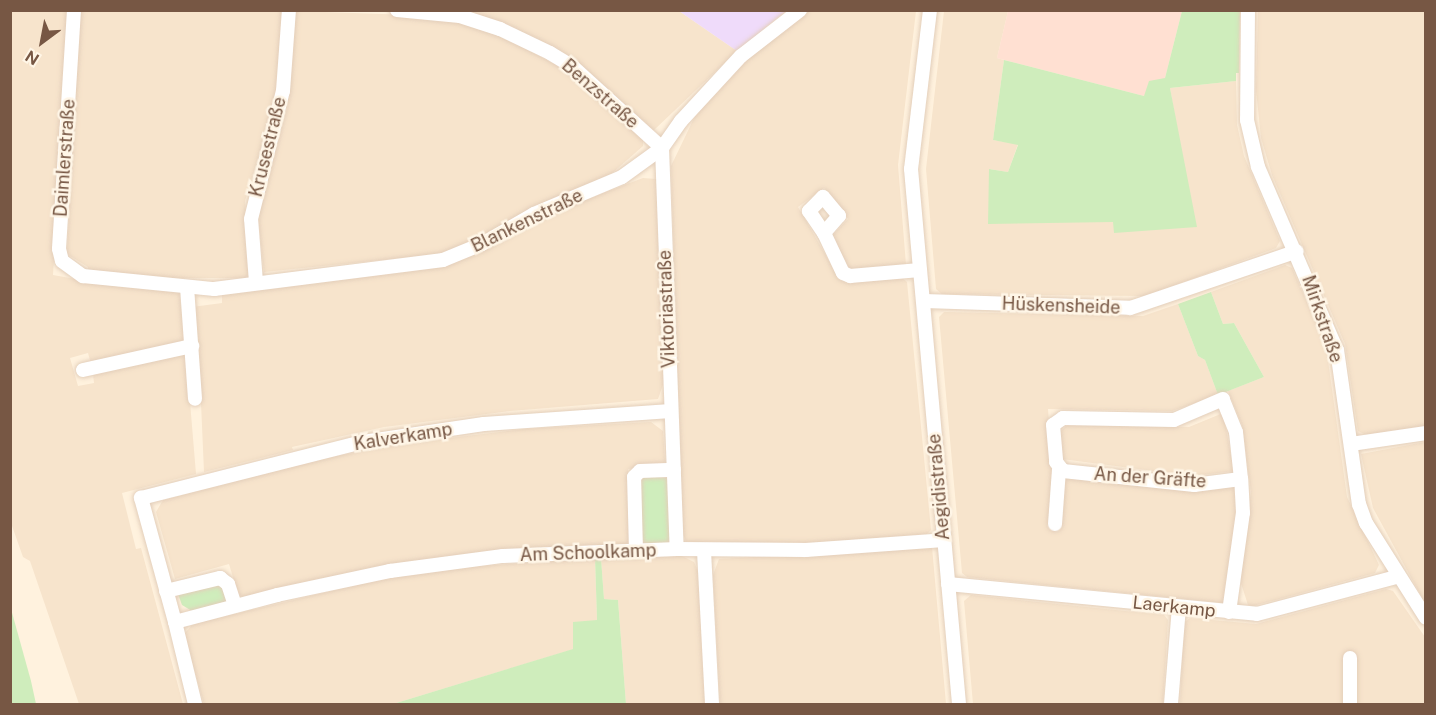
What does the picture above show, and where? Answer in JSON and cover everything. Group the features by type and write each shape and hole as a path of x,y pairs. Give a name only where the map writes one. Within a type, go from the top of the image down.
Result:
{"street":[{"name":"Daimlerstraße","path":"67,268 59,249 74,10"},
{"name":"Krusestraße","path":"256,282 251,219 283,91 289,10"},
{"name":"Benzstraße","path":"397,10 460,16 500,29 550,53 573,67 662,148"},
{"name":"Blankenstraße","path":"67,268 83,276 214,289 443,260 482,244 534,214 622,177 662,148 681,121 741,56 800,10"},
{"name":"Aegidistraße","path":"930,10 911,169 959,705"},
{"name":"Mirkstraße","path":"1248,10 1247,120 1258,167 1297,251 1337,350 1365,523 1396,577 1425,618"},
{"name":"Viktoriastraße","path":"662,148 677,549"},
{"path":"824,233 845,275 920,270"},
{"name":"Hüskensheide","path":"924,301 1130,308 1297,251"},
{"path":"187,287 195,399"},
{"path":"83,370 192,346"},
{"path":"1055,524 1059,469 1052,428 1057,420 1174,420 1222,399 1236,432 1243,513 1229,612"},
{"name":"Kalverkamp","path":"166,591 141,498 363,442 484,424 671,411"},
{"path":"1351,444 1425,433"},
{"name":"An der Gräfte","path":"1059,469 1194,485 1241,479"},
{"path":"636,550 634,477 640,471 674,470"},
{"name":"Am Schoolkamp","path":"175,622 235,605 390,571 503,556 677,549 806,550 944,540"},
{"path":"704,551 712,705"},
{"name":"Laerkamp","path":"948,584 1257,614 1396,577"},
{"path":"195,705 166,591 220,578 228,584 235,605"},
{"path":"1171,705 1179,607"},
{"path":"1350,658 1350,705"}],"shaded area":[{"path":"10,11 69,11 53,275 114,286 179,291 185,339 175,345 91,364 88,353 70,358 78,386 94,383 93,374 186,354 196,474 122,493 136,549 141,548 183,704 79,704 30,561 23,557 11,523"},
{"path":"80,11 282,11 275,100 245,201 250,271 246,278 160,278 88,271 88,267 67,254"},
{"path":"296,11 410,15 458,22 502,36 569,72 643,140 643,146 610,175 449,253 264,272 258,216 287,109"},
{"path":"456,11 679,11 737,51 653,131 593,77"},
{"path":"679,11 786,11 737,51"},
{"path":"809,11 916,11 898,165 906,265 849,271 832,236 848,219 824,188 798,207 840,280 847,283 902,278 907,282 931,530 927,534 826,542 687,543 683,535 671,166 698,110 748,57"},
{"path":"944,11 1008,11 997,58 1004,60 993,140 1018,144 1008,172 989,169 1114,222 1114,233 1182,157 1170,88 1236,81 1237,125 1244,156 1280,241 1276,248 1145,296 942,294 936,289 926,169"},
{"path":"1008,11 1182,11 1165,78 1144,96 997,58"},
{"path":"1258,11 1425,11 1425,426 1366,435 1358,431 1345,344 1272,175 1261,138 1256,90"},
{"path":"643,178 656,179 665,379 658,399 510,411 384,427 292,447 293,450 204,472 200,380 192,307 222,303 222,295 270,287 446,266 559,210"},
{"path":"1285,265 1292,268 1326,346 1347,497 1379,565 1375,573 1253,606 1248,605 1240,580 1251,492 1242,425 1228,391 1264,377 1234,323 1223,324 1211,292"},
{"path":"1178,304 1198,356 1205,360 1218,395 1172,411 1048,409 1053,475 1236,487 1239,510 1225,603 967,577 962,573 939,317 944,312 1143,316"},
{"path":"1223,413 1234,471 1192,476 1062,459 1059,433 1068,424 1189,427"},
{"path":"651,422 663,431 665,461 663,465 628,469 631,540 624,545 376,568 243,597 238,594 229,564 175,579 156,512 163,500 326,458 409,443 524,429"},
{"path":"1426,442 1425,603 1373,508 1361,454"},
{"path":"932,547 946,704 720,704 713,575 719,559"},
{"path":"682,556 694,562 699,574 706,704 626,704 618,600 604,599 601,558"},
{"path":"595,558 597,620 574,649 393,704 204,704 184,634 193,624 386,578 468,567"},
{"path":"1386,589 1393,591 1425,637 1425,704 1180,704 1185,622 1190,618 1256,624"},
{"path":"971,595 1164,615 1168,620 1163,704 973,704 964,601"}],"green space":[{"path":"1182,11 1240,11 1239,73 1236,73 1236,81 1170,88 1197,227 1114,233 1113,222 988,224 989,169 1008,172 1018,145 993,140 1004,60 1144,96 1149,81 1165,78"},
{"path":"1211,292 1223,324 1234,323 1264,377 1218,395 1205,360 1198,356 1178,304"},
{"path":"641,475 668,478 670,543 645,544 641,541"},
{"path":"595,558 601,558 604,599 618,600 626,704 393,704 573,649 573,622 597,620"},
{"path":"222,584 228,600 225,602 192,611 182,605 178,594"},
{"path":"11,609 31,681 36,704 11,704"}]}
